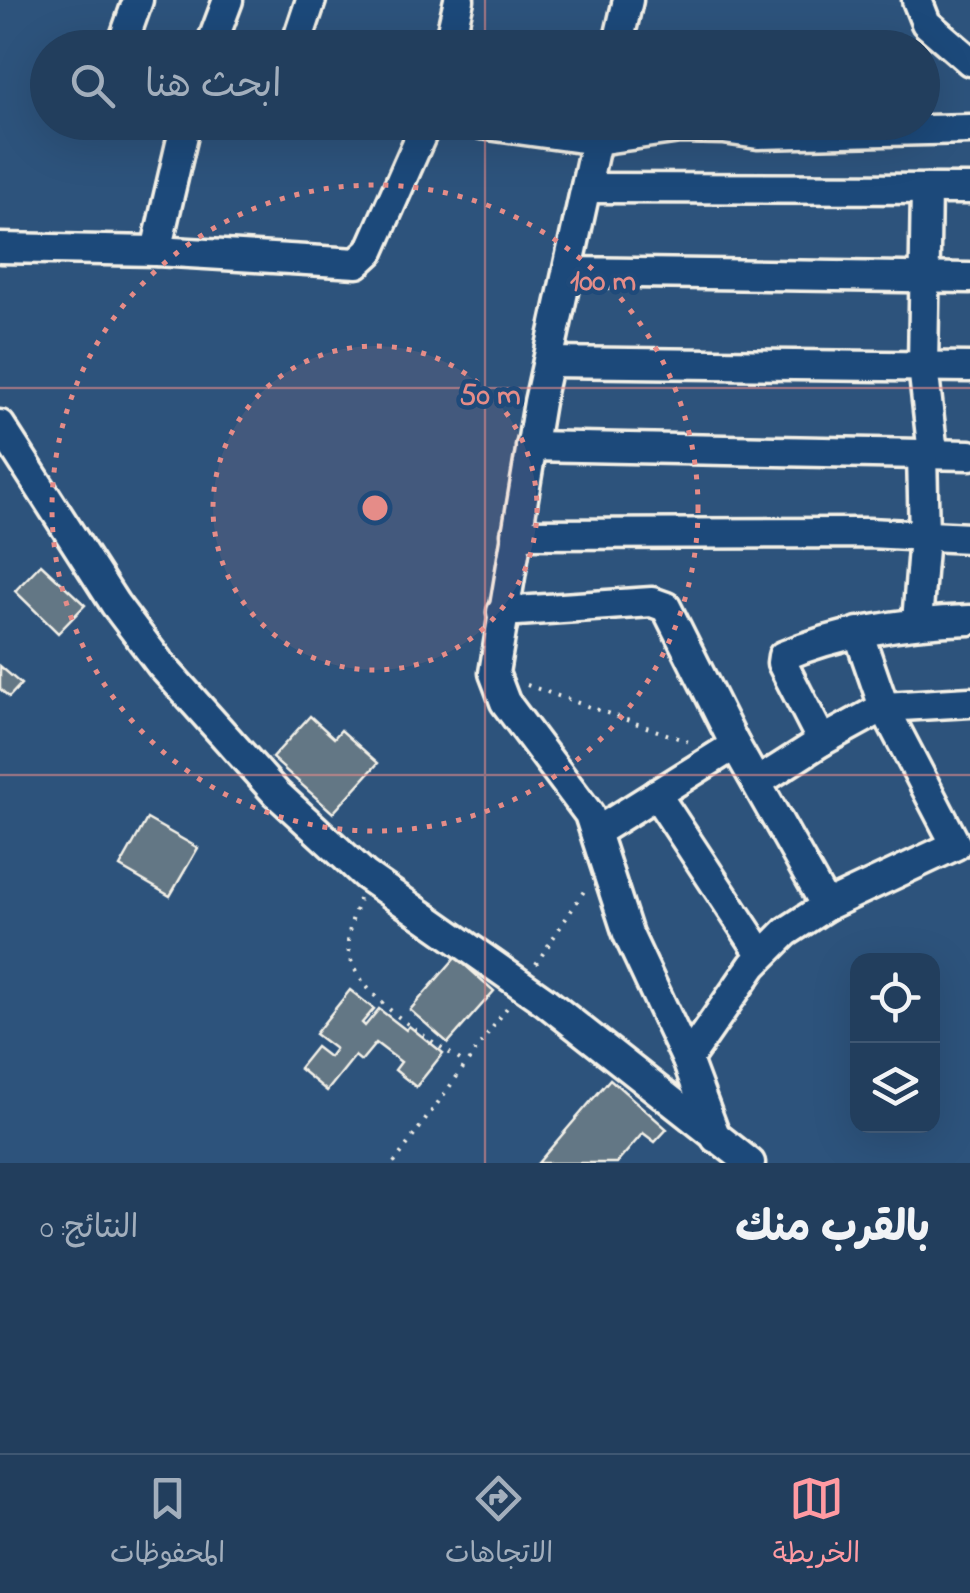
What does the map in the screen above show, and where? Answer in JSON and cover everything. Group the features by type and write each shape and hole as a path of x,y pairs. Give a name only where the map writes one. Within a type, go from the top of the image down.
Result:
{"street":[{"path":"217,30 228,0"},
{"path":"301,30 311,0"},
{"path":"452,30 459,0"},
{"path":"621,30 628,0"},
{"path":"917,0 926,24 933,30"},
{"path":"125,30 129,2"},
{"path":"940,36 970,61"},
{"path":"940,129 970,128"},
{"path":"156,250 182,140"},
{"path":"0,248 156,250 357,263 370,251 418,140"},
{"path":"596,140 531,446 494,674 505,702 578,795 601,846 628,934 687,1060 716,1138"},
{"path":"586,188 970,189"},
{"path":"917,622 928,454 922,277 926,188"},
{"path":"568,272 970,278"},
{"path":"548,362 970,367"},
{"path":"0,426 105,589 161,665 276,792 365,875 522,986 750,1163"},
{"path":"531,446 970,455"},
{"path":"516,534 868,532 970,538"},
{"path":"502,612 652,602 666,607 728,749 758,782 826,906"},
{"path":"822,741 781,659 786,654 858,632 917,622 970,620"},
{"path":"687,1060 762,955 786,932 826,906 963,845 884,707 858,632"},
{"path":"758,782 884,707 970,702"},
{"path":"601,846 656,794 728,749"},
{"path":"656,794 762,955"}],"path":[{"path":"494,674 728,749"},
{"path":"394,1163 522,986 601,846"},
{"path":"365,875 350,928 348,951 359,979 386,1006 467,1065"}],"building":[{"path":"41,564 85,605 58,633 15,591"},
{"path":"0,666 21,684 9,697 0,689"},
{"path":"310,716 334,738 341,730 378,763 333,813 272,758"},
{"path":"147,819 198,848 170,896 120,867"},
{"path":"456,957 494,991 448,1043 410,1010"},
{"path":"350,990 374,1009 362,1023 365,1026 379,1009 443,1053 416,1087 395,1070 401,1062 376,1043 361,1061 355,1056 327,1091 299,1068 316,1047 329,1057 335,1049 315,1034"},
{"path":"610,1079 667,1129 655,1142 643,1133 617,1163 538,1163"}]}
